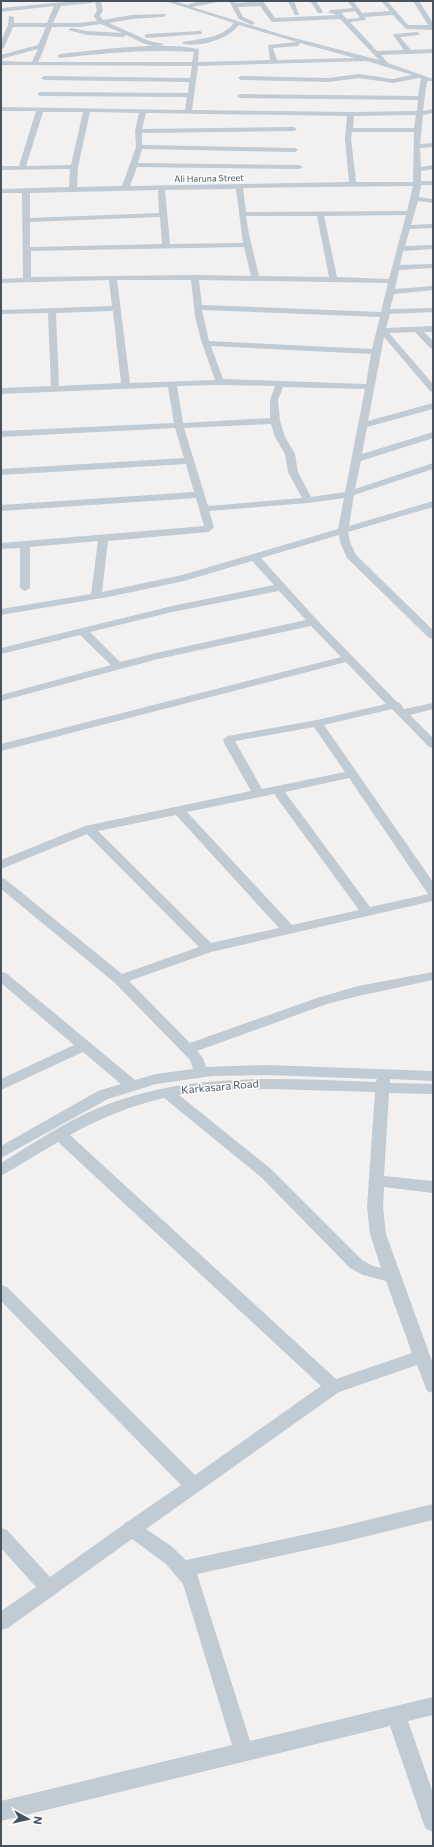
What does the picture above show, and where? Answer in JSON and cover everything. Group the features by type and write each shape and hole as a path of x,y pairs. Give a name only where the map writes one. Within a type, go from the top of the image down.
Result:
{"street":[{"path":"4,9 92,1"},
{"path":"98,1 100,10 97,16 101,22 149,44 204,42 230,32 238,22"},
{"path":"166,22 159,6 167,1 309,44 385,63 433,80"},
{"path":"183,6 211,4 221,1"},
{"path":"291,1 297,14"},
{"path":"313,1 320,12"},
{"path":"270,32 297,14 320,12 364,19 350,1"},
{"path":"384,1 406,27 433,27"},
{"path":"416,1 433,27"},
{"path":"257,28 254,24 241,18 233,3 260,2 272,19 280,25 341,16 357,9"},
{"path":"35,62 41,51 41,46 58,5"},
{"path":"1,48 12,12 4,9"},
{"path":"361,15 393,13"},
{"path":"9,22 50,26 163,15"},
{"path":"341,16 385,63"},
{"path":"58,25 64,28 87,33 134,36 230,32"},
{"path":"169,28 172,34"},
{"path":"409,52 396,35 426,34"},
{"path":"274,62 270,46 309,44"},
{"path":"1,57 41,46"},
{"path":"35,62 96,52 195,50 198,51 188,112"},
{"path":"418,51 425,59"},
{"path":"376,54 433,51"},
{"path":"1,63 196,64 368,59"},
{"path":"385,63 398,61"},
{"path":"240,95 242,62"},
{"path":"22,168 48,63"},
{"path":"39,103 87,111 188,112 240,95 328,80 359,76 392,81 422,77"},
{"path":"422,77 420,113 417,130 417,184 415,197 400,249 376,352 343,530 345,542 351,556 433,636"},
{"path":"44,78 193,80"},
{"path":"240,95 421,98"},
{"path":"240,95 294,113 351,114 420,113 433,111"},
{"path":"1,109 39,103 190,96"},
{"path":"73,190 74,167 87,111"},
{"path":"125,189 139,147 138,131 143,112"},
{"path":"294,113 298,158"},
{"path":"351,114 348,139 353,184"},
{"path":"349,130 417,130"},
{"path":"138,131 298,158"},
{"path":"417,146 433,145"},
{"path":"139,147 298,158"},
{"path":"134,165 298,158"},
{"name":"Ali Haruna Street","path":"1,192 239,187 298,158 353,184 433,183"},
{"path":"1,168 74,167"},
{"path":"417,170 433,167"},
{"path":"239,187 242,214 256,278"},
{"path":"160,188 166,245"},
{"path":"26,191 27,280"},
{"path":"415,197 433,195"},
{"path":"415,197 433,201"},
{"path":"242,214 410,212"},
{"path":"320,213 334,280"},
{"path":"26,220 163,215"},
{"path":"406,227 433,226"},
{"path":"27,249 166,245 248,245"},
{"path":"400,249 433,247"},
{"path":"396,268 433,266"},
{"path":"1,281 195,277 393,281"},
{"path":"195,277 199,316 220,382"},
{"path":"113,278 126,386"},
{"path":"391,292 433,288"},
{"path":"198,307 386,314 433,310"},
{"path":"1,312 117,308"},
{"path":"52,310 55,388"},
{"path":"382,331 433,329"},
{"path":"417,330 433,346"},
{"path":"382,331 433,389"},
{"path":"207,343 376,352"},
{"path":"1,391 220,382 370,387"},
{"path":"1,546 205,530 209,527 188,461 179,425 172,384"},
{"path":"280,384 274,400 275,421 280,437 290,454 293,472 308,500"},
{"path":"363,425 433,406"},
{"path":"1,434 275,421"},
{"path":"356,459 433,435"},
{"path":"1,472 188,461"},
{"path":"203,509 308,500 349,494 433,466"},
{"path":"1,508 198,495"},
{"path":"1,612 96,596 184,578 433,504"},
{"path":"96,596 103,538"},
{"path":"25,544 25,588"},
{"path":"254,557 313,622 433,745"},
{"path":"1,651 172,609 281,587"},
{"path":"1,698 118,666 313,622"},
{"path":"82,631 118,666"},
{"path":"1,748 348,658"},
{"path":"258,793 229,740 232,738 399,709 433,706"},
{"path":"317,723 433,891"},
{"path":"1,865 89,829 352,774"},
{"path":"277,789 367,912"},
{"path":"178,810 289,930"},
{"path":"89,829 208,948"},
{"path":"1,882 120,980 196,1058 200,1072"},
{"path":"120,980 208,948 433,897"},
{"path":"188,1049 322,1001 358,991 433,976"},
{"path":"4,982 85,1045 131,1086"},
{"path":"1,1085 85,1045"},
{"name":"Karkasara Road","path":"1,1153 103,1095 156,1079 200,1072 266,1070 383,1081 433,1090"},
{"name":"Karkasara Road","path":"1,1170 92,1117 119,1105 166,1092 206,1085 257,1082 383,1081 433,1076"},
{"path":"383,1081 378,1181 375,1207 378,1234 433,1386"},
{"path":"166,1092 266,1173 356,1264 369,1271 392,1276"},
{"path":"60,1136 333,1386"},
{"path":"378,1181 433,1187"},
{"path":"1,1291 193,1484"},
{"path":"1,1622 131,1528 333,1386 422,1356"},
{"path":"184,1569 335,1536 433,1512"},
{"path":"131,1528 184,1569 191,1581 244,1752"},
{"path":"1,1536 50,1588"},
{"path":"1,1811 433,1706"},
{"path":"396,1715 433,1822"}]}
